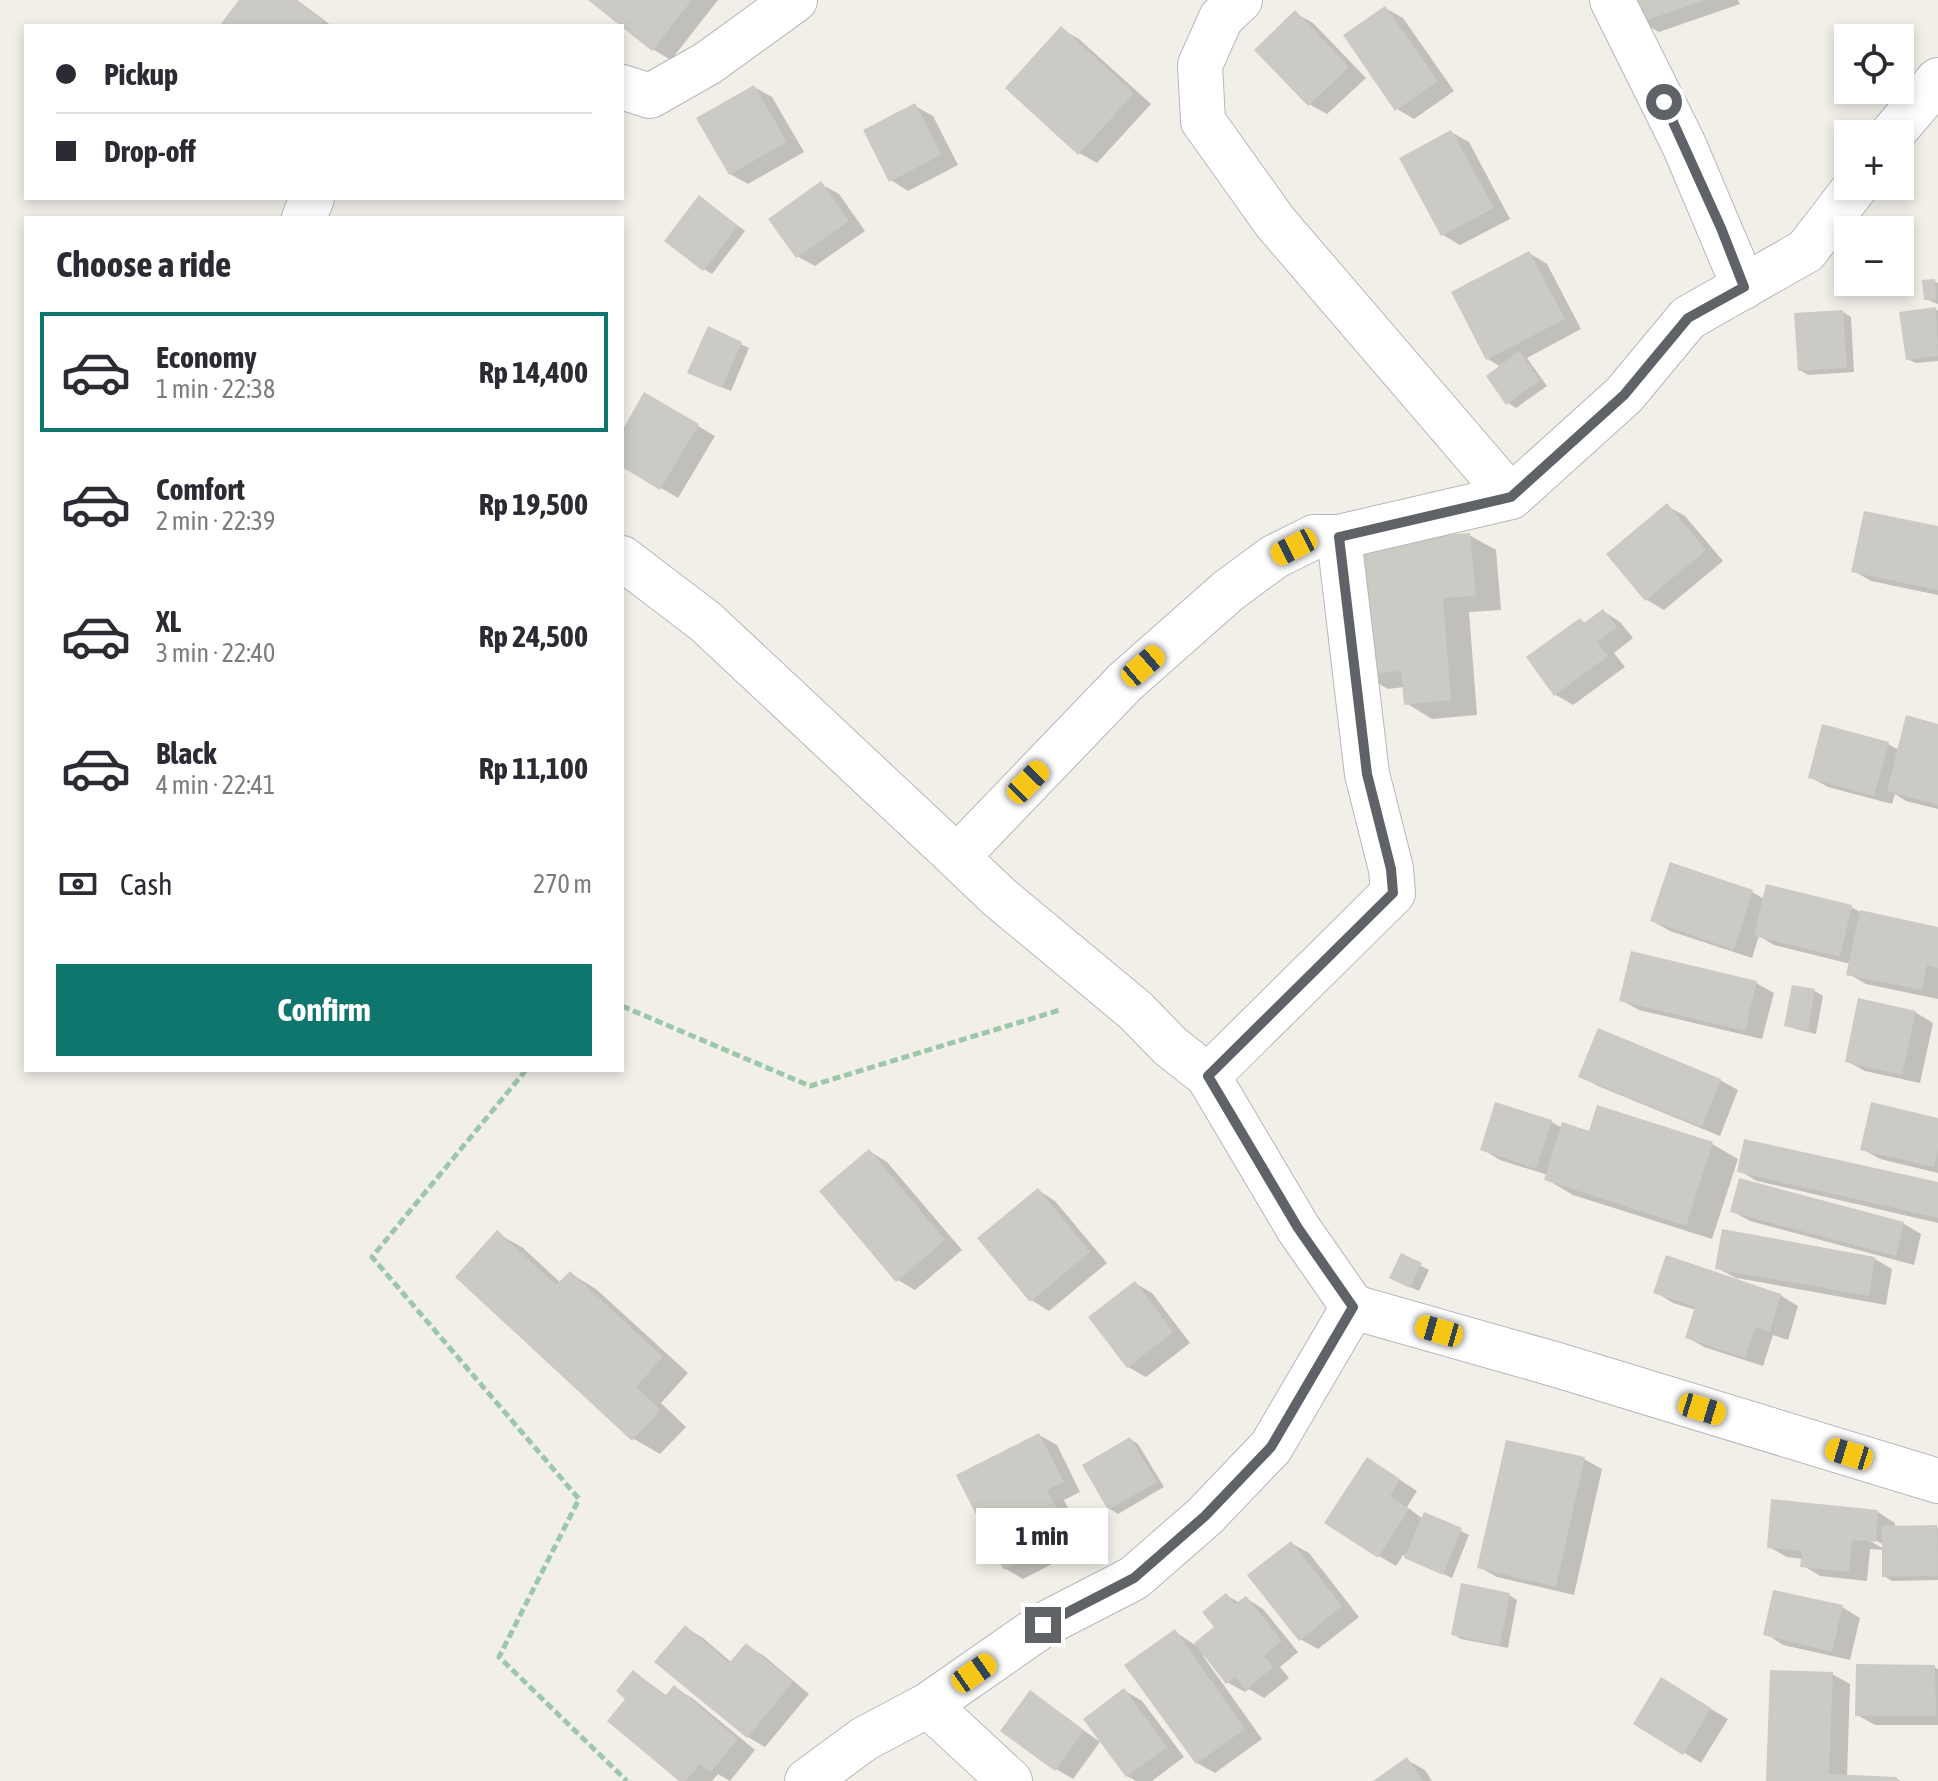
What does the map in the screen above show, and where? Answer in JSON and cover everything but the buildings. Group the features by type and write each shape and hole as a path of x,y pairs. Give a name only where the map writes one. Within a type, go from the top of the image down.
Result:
{"street":[{"path":"624,88 650,96 708,63 795,0"},
{"path":"1240,0 1221,18 1200,65 1203,121 1275,222 1511,497"},
{"path":"1612,0 1684,145 1744,287"},
{"path":"1904,120 1938,80"},
{"path":"957,857 1125,682 1228,591 1274,557 1314,537 1339,537 1511,497 1624,395 1688,318 1806,251 1845,200"},
{"path":"1208,1076 1393,893 1391,869 1367,774 1339,537"},
{"path":"624,560 706,622 999,897 1208,1076 1298,1228 1353,1307 1569,1368 1938,1481"},
{"path":"807,1781 864,1739 928,1705 1043,1625 1134,1578 1205,1516 1271,1447 1353,1307"},
{"path":"928,1705 1010,1781"}],"path":[{"path":"624,1007 810,1086 1114,993"},
{"path":"524,1072 372,1257 579,1499 499,1657 627,1781"}],"route":[{"path":"1043,1625 1134,1578 1205,1516 1271,1447 1353,1307 1298,1228 1208,1076 1393,893 1391,869 1367,774 1339,537 1511,497 1624,395 1688,318 1744,287 1664,102"}]}
